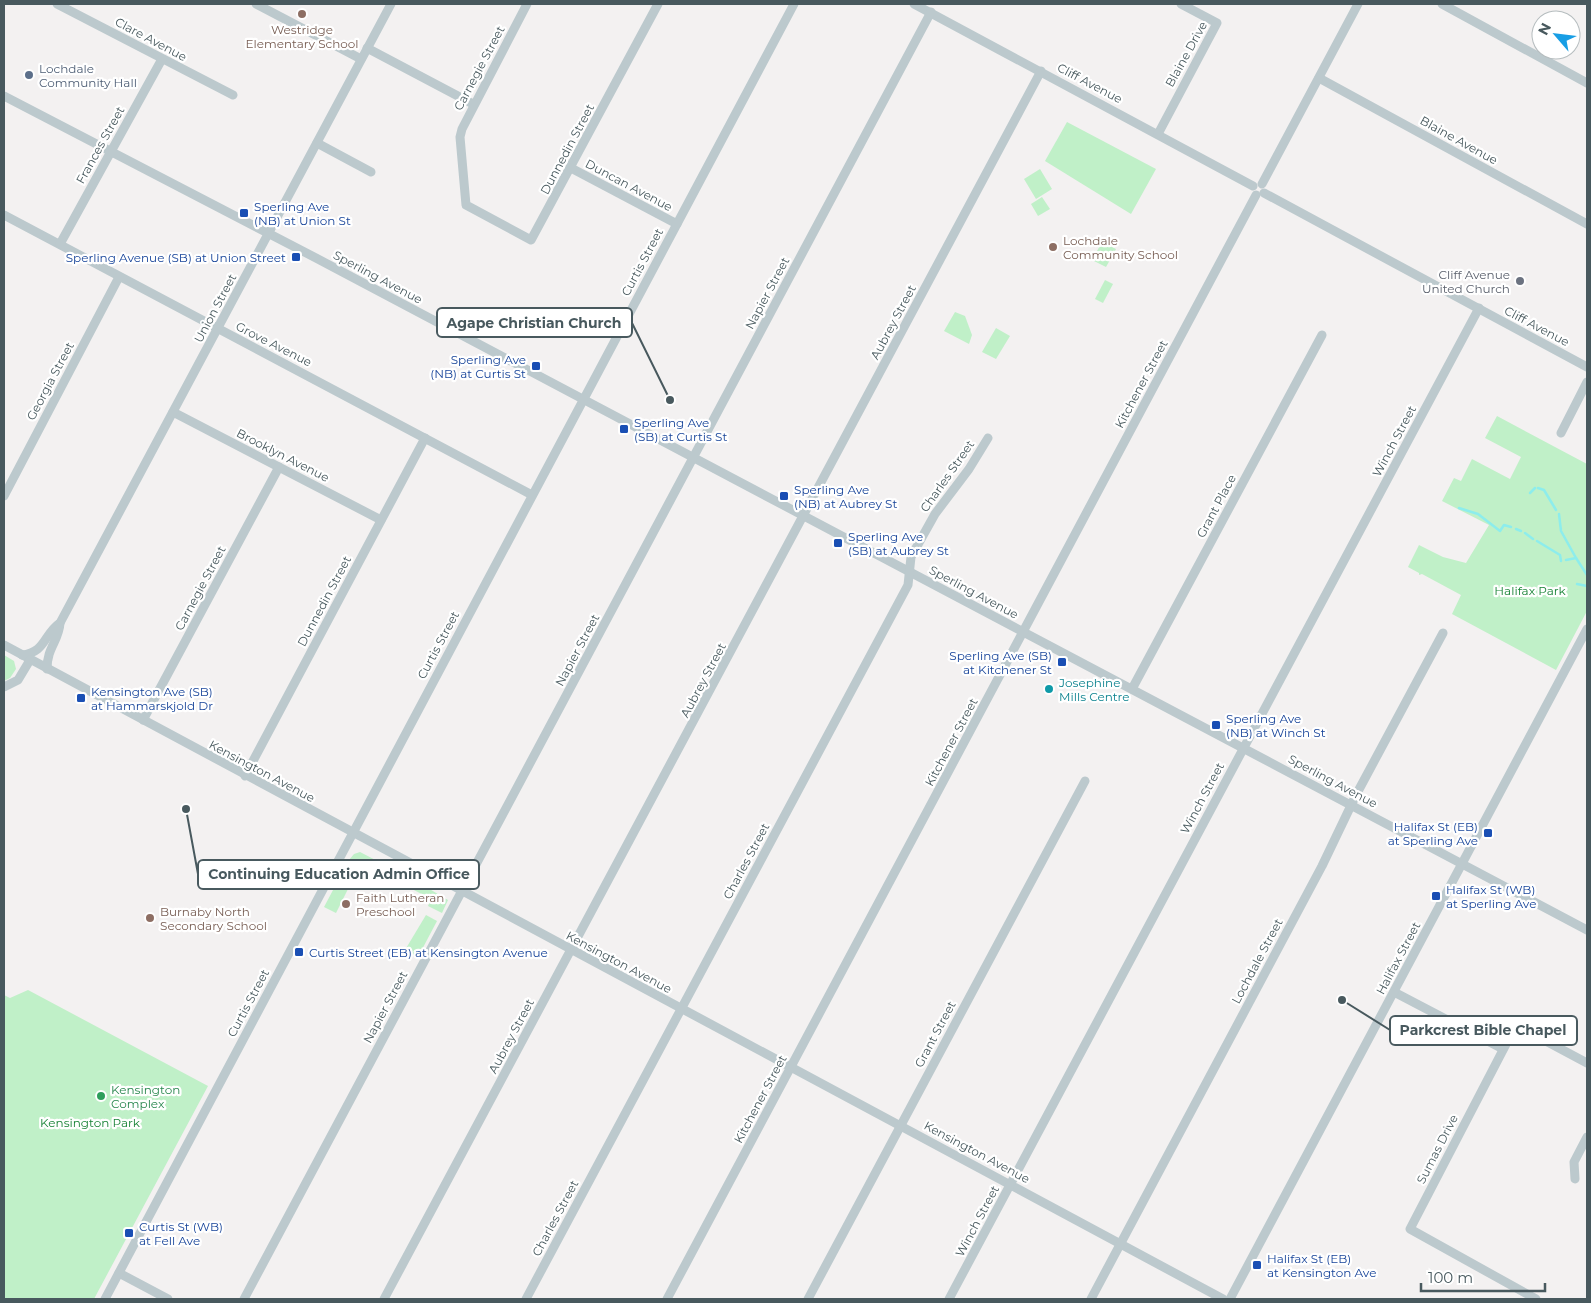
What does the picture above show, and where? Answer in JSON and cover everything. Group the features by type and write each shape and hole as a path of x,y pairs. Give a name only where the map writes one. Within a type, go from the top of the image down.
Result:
{"street":[{"name":"Clare Avenue","path":"58,4 233,94"},
{"path":"256,4 361,59"},
{"name":"Union Street","path":"21,655 33,654 38,650 54,627 60,623 391,4"},
{"name":"Carnegie Street","path":"466,205 460,137 464,121 527,4"},
{"name":"Dunnedin Street","path":"466,205 531,240 658,4"},
{"name":"Curtis Street","path":"105,1299 794,4"},
{"name":"Cliff Avenue","path":"914,4 1587,367"},
{"name":"Blaine Drive","path":"1158,134 1217,23 1182,4"},
{"name":"Kitchener Street","path":"667,1299 1358,4"},
{"path":"1442,4 1587,83"},
{"name":"Napier Street","path":"244,1299 931,12"},
{"path":"367,48 473,104"},
{"name":"Frances Street","path":"60,244 162,59"},
{"name":"Aubrey Street","path":"384,1299 1041,71"},
{"name":"Blaine Avenue","path":"1319,78 1587,224"},
{"name":"Sperling Avenue","path":"4,96 804,515 1587,930"},
{"path":"317,143 371,172"},
{"name":"Duncan Avenue","path":"570,168 677,224"},
{"name":"Grove Avenue","path":"4,215 532,495"},
{"name":"Georgia Street","path":"4,496 119,277"},
{"name":"Winch Street","path":"949,1299 1479,308"},
{"name":"Grant Place","path":"1132,689 1322,335"},
{"path":"1560,433 1587,382"},
{"name":"Brooklyn Avenue","path":"173,412 381,520"},
{"name":"Dunnedin Street","path":"246,776 425,438"},
{"name":"Charles Street","path":"526,1299 908,585 911,557 932,520 969,469 988,438"},
{"name":"Carnegie Street","path":"143,720 278,467"},
{"name":"Union Street","path":"47,669 47,655 60,630 60,623"},
{"name":"Halifax Street","path":"1230,1299 1587,629"},
{"name":"Lochdale Street","path":"1091,1299 1319,873 1351,804 1443,633"},
{"name":"Kensington Avenue","path":"4,646 1223,1299"},
{"path":"1578,647 1587,652"},
{"path":"4,687 18,680 30,660"},
{"name":"Grant Street","path":"808,1299 1085,781"},
{"path":"1394,992 1502,1049"},
{"name":"Sumas Drive","path":"1536,1299 1410,1229 1516,1025 1587,1063"},
{"path":"1575,1179 1574,1162 1587,1138"},
{"path":"119,1273 168,1299"}],"green space":[{"path":"1067,122 1156,169 1131,214 1045,161"},
{"path":"1040,169 1052,189 1036,199 1024,179"},
{"path":"1042,197 1050,209 1038,216 1031,204"},
{"path":"1102,242 1116,249 1106,267 1092,260"},
{"path":"1105,280 1113,284 1103,303 1095,299"},
{"path":"955,312 965,316 972,335 969,344 944,331"},
{"path":"996,328 1010,336 996,359 982,352"},
{"name":"Halifax Park","path":"1497,416 1587,464 1587,611 1556,670 1452,614 1461,595 1422,574 1419,575 1419,573 1408,567 1419,545 1443,557 1466,563 1489,525 1442,501 1454,478 1461,481 1472,459 1510,479 1521,457 1485,438"},
{"path":"4,655 14,661 16,669 10,678 4,681"},
{"path":"360,852 387,866 381,878 374,874 376,870 361,863 336,913 324,907 349,860 354,854"},
{"path":"416,881 448,900 442,913 428,906 431,899 412,889"},
{"path":"426,915 437,921 418,957 405,950"},
{"name":"Kensington Park","path":"28,990 208,1086 94,1299 4,1299 4,995 10,998"}],"waterway":[{"path":"1530,493 1535,488"},
{"path":"1538,488 1544,490 1556,510"},
{"path":"1459,508 1478,514 1500,531 1504,525 1511,527"},
{"path":"1559,514 1561,531 1576,558"},
{"path":"1516,529 1521,531"},
{"path":"1525,533 1533,539"},
{"path":"1537,541 1560,555 1561,561"},
{"path":"1566,560 1576,558 1587,575"},
{"path":"1577,584 1587,586"}],"place":[{"name":"Westridge Elementary School","path":"302,14"},
{"name":"Lochdale Community Hall","path":"29,75"},
{"name":"Sperling Ave (NB) at Union St","path":"244,213"},
{"name":"Lochdale Community School","path":"1053,247"},
{"name":"Sperling Avenue (SB) at Union Street","path":"296,257"},
{"name":"Cliff Avenue United Church","path":"1520,281"},
{"name":"Sperling Ave (NB) at Curtis St","path":"536,366"},
{"name":"Agape Christian Church","path":"670,400"},
{"name":"Sperling Ave (SB) at Curtis St","path":"624,429"},
{"name":"Sperling Ave (NB) at Aubrey St","path":"784,496"},
{"name":"Sperling Ave (SB) at Aubrey St","path":"838,543"},
{"name":"Sperling Ave (SB) at Kitchener St","path":"1062,662"},
{"name":"Josephine Mills Centre","path":"1049,689"},
{"name":"Kensington Ave (SB) at Hammarskjold Dr","path":"81,698"},
{"name":"Sperling Ave (NB) at Winch St","path":"1216,725"},
{"name":"Continuing Education Admin Office","path":"186,809"},
{"name":"Halifax St (EB) at Sperling Ave","path":"1488,833"},
{"name":"Halifax St (WB) at Sperling Ave","path":"1436,896"},
{"name":"Faith Lutheran Preschool","path":"346,904"},
{"name":"Burnaby North Secondary School","path":"150,918"},
{"name":"Curtis Street (EB) at Kensington Avenue","path":"299,952"},
{"name":"Parkcrest Bible Chapel","path":"1342,1000"},
{"name":"Kensington Complex","path":"101,1096"},
{"name":"Curtis St (WB) at Fell Ave","path":"129,1233"},
{"name":"Halifax St (EB) at Kensington Ave","path":"1257,1265"}]}
